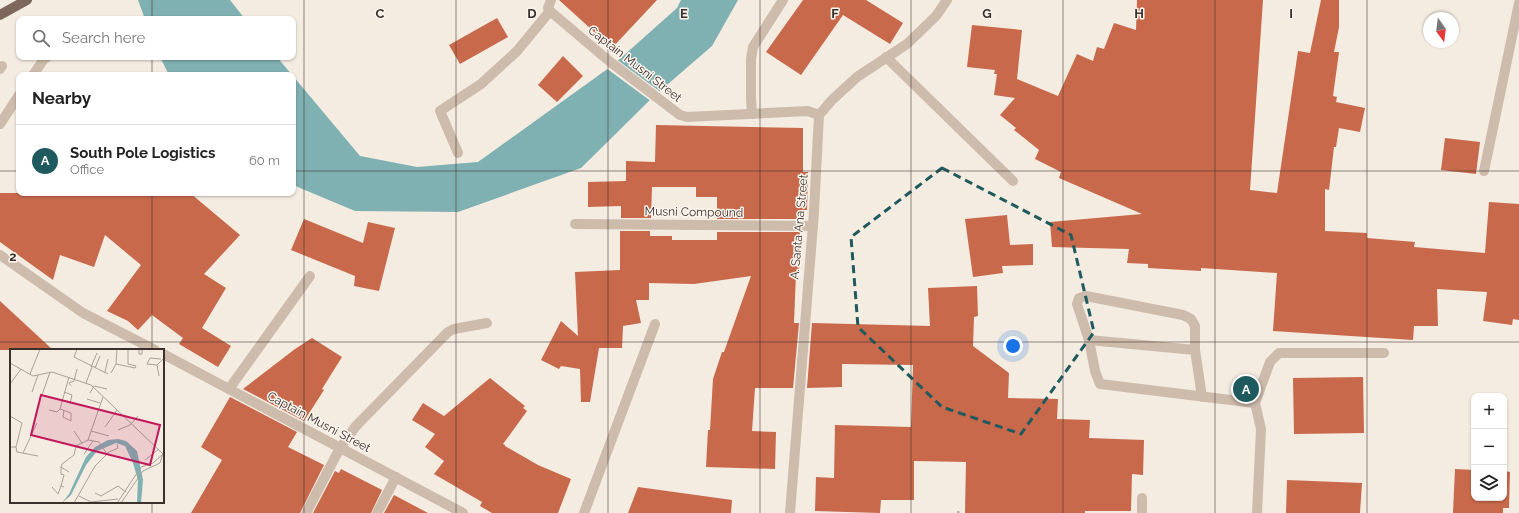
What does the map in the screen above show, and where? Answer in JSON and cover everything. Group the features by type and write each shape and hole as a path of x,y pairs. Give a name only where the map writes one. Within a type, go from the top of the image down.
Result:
{"main road":[{"path":"0,15 27,0"}],"street":[{"path":"458,153 440,111 481,84 518,51 550,11 548,8 551,0"},
{"path":"752,114 750,98 751,59 754,46 783,0"},
{"path":"819,115 832,100 857,77 907,44 936,16 947,0"},
{"path":"1484,172 1519,3"},
{"name":"Captain Musni Street","path":"550,11 609,61 680,115 687,117 808,111 819,115"},
{"path":"886,57 1013,181"},
{"path":"35,72 44,60"},
{"path":"0,124 16,100"},
{"name":"A. Santa Ana Street","path":"790,513 813,226 819,115"},
{"name":"Musni Compound","path":"575,224 813,226"},
{"path":"0,255 83,313 153,349"},
{"path":"230,389 310,276"},
{"path":"1202,397 1194,326 1191,319 1183,315 1086,296 1079,298 1076,304 1089,340 1095,371 1100,384 1255,404"},
{"path":"306,513 340,448 356,426 448,332 454,329 487,323"},
{"path":"584,513 655,324"},
{"path":"1089,340 1196,350"},
{"path":"1257,513 1261,429 1255,404 1270,362 1279,353 1384,353"},
{"name":"Captain Musni Street","path":"164,355 463,513"},
{"path":"377,513 396,477"},
{"path":"1142,498 1142,513"}],"highlighted area":[{"path":"942,168 1071,235 1094,332 1021,434 942,407 858,327 851,237"}],"water":[{"path":"138,0 230,0 243,16 144,16"},
{"path":"681,0 738,0 712,46 653,97 581,168 458,212 355,211 296,186 296,80 360,156 417,167 478,162 613,65 677,8"},
{"path":"162,60 280,60 290,72 168,72"}],"pier":[{"path":"616,59 662,93 652,102 606,68"}],"building":[{"path":"559,0 657,0 612,48"},
{"path":"803,0 866,0 903,23 890,44 843,15 801,75 766,52"},
{"path":"1137,0 1263,0 1250,190 1277,193 1298,51 1310,53 1321,0 1339,0 1339,27 1334,52 1339,52 1333,96 1337,97 1336,102 1365,108 1360,132 1339,128 1336,147 1334,147 1329,190 1325,189 1325,231 1367,233 1367,238 1415,242 1414,247 1485,253 1489,202 1519,204 1519,320 1513,319 1512,325 1483,321 1487,292 1437,289 1438,326 1414,326 1413,340 1273,331 1277,273 1201,268 1201,271 1148,268 1148,264 1127,263 1129,249 1052,247 1050,222 1142,214 1059,178 1061,172 1035,159 1039,150 1014,130 1016,128 1000,115 1015,98 994,95 997,74 994,74 995,70 967,67 972,25 1022,30 1017,79 1058,96 1077,54 1093,61 1097,47 1104,49 1114,23 1136,30"},
{"path":"497,18 508,37 460,64 449,45"},
{"path":"563,56 583,76 557,102 538,85"},
{"path":"656,125 803,128 803,172 808,172 807,210 801,210 801,219 717,219 717,197 696,197 696,187 652,187 651,218 621,218 621,206 588,207 588,182 626,181 626,161 655,162"},
{"path":"1445,138 1480,142 1476,174 1441,170"},
{"path":"0,193 16,193 16,196 194,196 240,235 204,274 226,288 202,328 231,346 218,367 179,344 183,338 152,315 138,330 128,321 107,311 141,265 105,235 94,267 60,255 53,280 0,242"},
{"path":"1007,215 1010,245 1033,244 1033,265 1002,266 1003,273 973,277 965,219"},
{"path":"304,219 363,243 368,222 395,228 379,291 354,286 355,276 291,250"},
{"path":"620,231 650,231 650,236 672,236 672,240 717,240 717,232 800,232 799,273 796,273 794,323 799,323 793,388 755,388 752,431 776,432 775,469 706,467 713,379 751,276 694,284 649,283 649,300 636,300 641,323 623,326 622,348 599,348 590,402 581,402 580,369 561,366 559,369 541,360 561,321 578,336 575,272 620,270"},
{"path":"977,286 978,316 974,317 973,346 1009,373 1008,398 1058,399 1057,419 1090,420 1089,438 1144,440 1143,475 1132,474 1131,511 1085,511 1085,513 965,513 966,462 914,461 914,500 881,500 880,513 815,511 816,477 834,478 835,425 911,427 913,365 842,364 842,387 807,388 812,323 930,326 928,288"},
{"path":"0,301 52,349 10,349 0,350"},
{"path":"312,338 342,357 322,389 324,390 304,421 243,389 295,349"},
{"path":"1363,377 1364,433 1294,434 1293,378"},
{"path":"490,378 525,406 523,408 527,411 503,444 538,465 571,479 558,513 492,513 480,506 482,502 434,474 444,461 425,447 435,434 412,420 423,403 444,416"},
{"path":"230,397 297,432 288,447 324,465 300,513 191,513 222,460 201,447"},
{"path":"341,469 382,490 371,513 313,513 335,471 339,473"},
{"path":"1455,469 1471,470 1471,501 1507,501 1507,472 1510,472 1509,508 1503,508 1503,513 1453,513"},
{"path":"1287,480 1362,483 1360,513 1286,513"},
{"path":"638,487 732,500 731,513 628,513"},
{"path":"394,495 428,513 384,513"}],"place":[{"name":"South Pole Logistics","path":"1246,389"}]}
